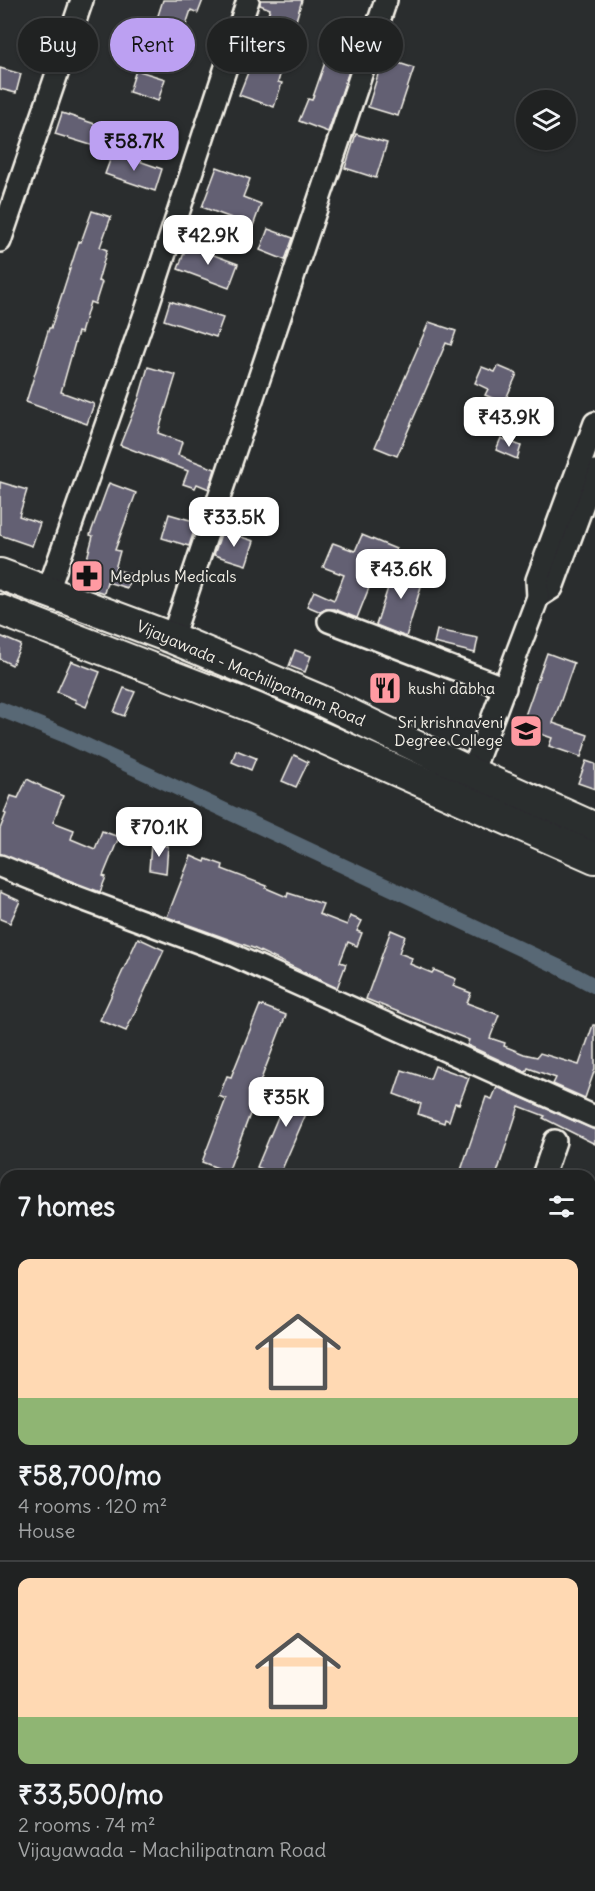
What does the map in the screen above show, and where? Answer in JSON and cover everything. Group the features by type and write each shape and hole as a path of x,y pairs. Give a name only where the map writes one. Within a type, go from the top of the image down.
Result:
{"highway":[{"name":"Vijayawada - Machilipatnam Road","path":"0,574 172,638 347,713 467,786 595,858"},
{"name":"Vijayawada - Machilipatnam Road","path":"0,610 244,704 330,741 595,828"},
{"path":"330,741 347,713"}],"street":[{"path":"0,241 82,0"},
{"path":"48,591 145,314 248,0"},
{"path":"172,638 386,0"},
{"path":"467,786 538,597 537,580 595,423"},
{"path":"538,597 552,588 595,471"},
{"path":"329,621 505,688"},
{"path":"0,866 228,953 595,1117"},
{"path":"545,1170 555,1141"}],"building":[{"path":"163,0 203,0 198,13 191,10 188,18 157,18"},
{"path":"260,0 302,0 297,18 267,18 270,9 260,5"},
{"path":"403,64 414,68 398,116 368,107 379,72 403,72"},
{"path":"0,68 21,74 16,93 0,89"},
{"path":"135,72 165,79 158,101 129,92"},
{"path":"248,72 281,72 278,82 282,83 274,107 239,95"},
{"path":"322,72 349,72 328,132 299,121 308,99 312,100"},
{"path":"62,113 110,129 104,149 55,134"},
{"path":"356,134 387,143 376,178 345,168"},
{"path":"113,152 162,169 155,191 105,174"},
{"path":"217,167 250,179 243,197 261,204 253,226 202,207"},
{"path":"92,211 111,217 100,247 107,250 98,281 102,282 95,304 90,302 81,333 78,332 61,392 94,404 87,424 26,402 79,241 81,242"},
{"path":"190,222 201,225 195,245 184,242"},
{"path":"268,229 293,238 285,260 260,250"},
{"path":"187,245 238,264 229,288 178,269"},
{"path":"170,301 223,318 216,337 164,320"},
{"path":"429,322 456,331 451,345 446,343 397,456 375,447"},
{"path":"498,366 517,374 504,403 485,395 488,389 475,383 482,367 495,372"},
{"path":"148,367 176,375 158,433 182,442 178,455 215,469 209,489 197,484 195,488 183,484 188,471 120,445 139,398"},
{"path":"501,438 521,446 517,459 496,450"},
{"path":"0,482 27,490 19,516 40,523 32,546 0,535"},
{"path":"109,483 136,493 115,550 120,551 115,569 131,574 127,588 107,582 104,593 75,584 82,565 85,566 93,536 90,535"},
{"path":"169,514 197,522 189,546 162,538"},
{"path":"222,531 254,541 246,565 214,555"},
{"path":"362,535 396,549 392,558 382,555 357,618 334,609 321,612 307,606 314,591 334,600 344,575 323,567 333,543 355,551"},
{"path":"396,563 425,573 406,637 376,625"},
{"path":"437,630 478,638 475,653 434,643"},
{"path":"0,636 21,645 12,665 0,659"},
{"path":"295,650 311,656 305,672 289,666"},
{"path":"547,653 574,663 553,723 588,735 581,757 549,746 552,738 521,727"},
{"path":"71,661 100,672 86,707 57,692"},
{"path":"124,688 135,692 124,716 114,712"},
{"path":"236,750 256,758 251,770 232,762"},
{"path":"294,755 308,762 296,787 282,781"},
{"path":"586,761 595,764 595,789 578,783"},
{"path":"27,779 63,796 53,822 74,830 71,839 95,849 102,831 119,837 103,876 106,877 100,892 0,854 0,829 6,814 4,813 11,796 18,798"},
{"path":"151,844 168,846 166,873 149,870"},
{"path":"191,856 205,862 206,859 223,865 222,869 267,886 266,888 287,897 288,893 323,904 319,914 347,925 350,916 362,921 357,931 362,933 357,946 348,942 340,962 346,964 337,988 253,948 167,917"},
{"path":"0,892 20,901 10,923 0,919"},
{"path":"391,930 405,936 399,953 412,958 410,964 456,979 453,986 471,993 467,1003 499,1015 490,1038 505,1043 504,1046 524,1054 537,1057 540,1053 579,1065 593,1025 595,1025 595,1069 585,1098 553,1084 556,1078 528,1068 526,1072 467,1045 469,1040 366,999"},
{"path":"138,938 164,950 126,1031 100,1020"},
{"path":"260,1005 286,1015 258,1087 264,1090 256,1110 252,1109 229,1170 223,1170 202,1162 226,1099 219,1096 227,1076 231,1077"},
{"path":"435,1066 469,1078 459,1104 455,1103 449,1121 445,1119 444,1123 418,1114 421,1104 394,1094 402,1070 430,1079"},
{"path":"293,1081 316,1091 282,1170 264,1170 257,1167"},
{"path":"497,1087 595,1130 595,1144 543,1118 545,1116 519,1106 498,1170 461,1170 486,1097 492,1099"}],"waterway":[{"path":"0,709 62,734 595,986"}],"place":[{"name":"Medplus Medicals","path":"87,576"},
{"name":"kushi dabha","path":"385,688"},
{"name":"Sri krishnaveni Degree College","path":"526,731"}]}
